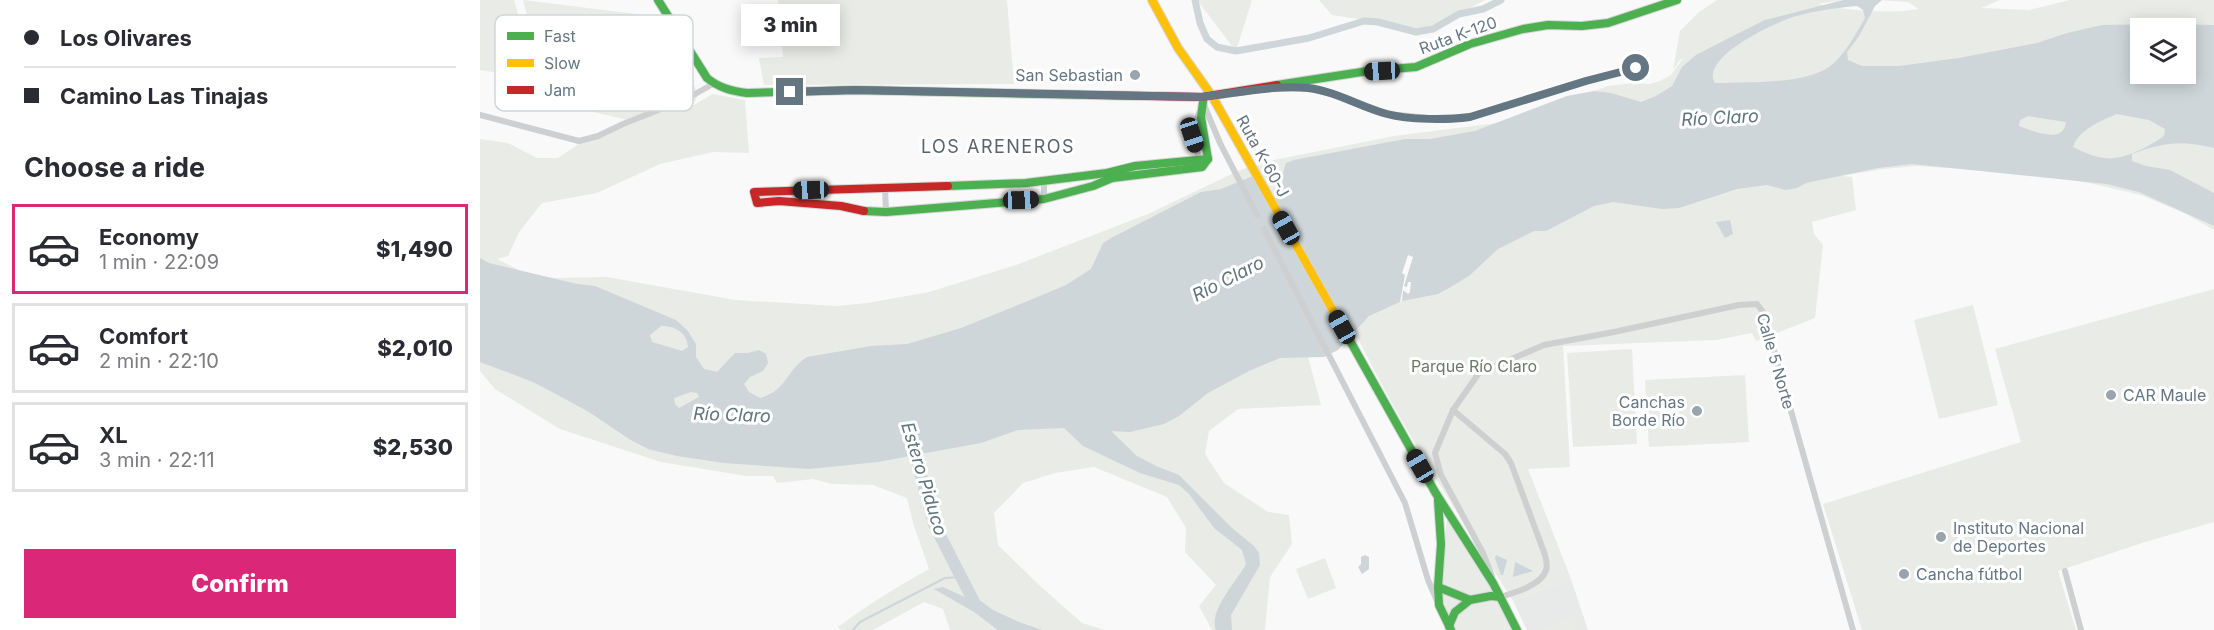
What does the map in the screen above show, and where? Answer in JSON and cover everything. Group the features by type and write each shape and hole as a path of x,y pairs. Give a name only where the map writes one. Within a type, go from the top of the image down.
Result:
{"street":[{"path":"658,0 667,15"},
{"name":"Ruta K-60-J","path":"1152,0 1206,98 1220,110 1433,489 1493,583 1517,630"},
{"name":"Ruta K-120","path":"713,84 730,91 747,93 855,90 1206,98 1368,71 1416,67 1470,44 1523,29 1548,25 1582,26 1608,23 1677,0"},
{"path":"693,56 713,84 693,95"},
{"path":"1259,89 1308,88 1347,98 1388,114 1450,120 1470,117 1636,68"},
{"path":"1203,162 1206,136 1203,113 1206,98"},
{"path":"480,115 579,141 598,136 656,111"},
{"path":"1203,113 1257,215"},
{"path":"1203,162 1112,178 1093,186 1044,199 1008,200 886,212 779,201 757,203 754,192 1026,183 1135,166 1203,162"},
{"path":"1044,181 1044,199"},
{"path":"885,187 886,212"},
{"path":"1264,229 1405,503 1428,580 1450,628"},
{"name":"Calle 5 Norte","path":"1455,407 1479,374 1537,347 1739,305 1757,304 1763,312 1853,630"},
{"path":"1450,628 1455,612 1470,600 1491,596 1500,597 1536,582 1542,577 1547,565 1511,463 1505,454 1455,407 1438,444 1435,453 1436,461 1441,475 1488,563 1493,583"},
{"path":"1433,489 1441,517 1439,605"},
{"path":"2064,572 2081,630"},
{"path":"1428,580 1438,587 1470,600"}],"shaded area":[{"path":"1571,579 1588,630 1527,630 1513,601"}],"green space":[{"path":"480,0 514,0 518,15 495,15 495,72 480,70"},
{"path":"523,0 644,15 527,15"},
{"path":"778,0 1007,0 1014,84 764,85 759,58 783,57"},
{"path":"1197,0 1252,0 1236,51"},
{"path":"1319,0 1485,0 1416,32 1378,22 1332,15"},
{"name":"Parque Río Claro","path":"1717,0 1842,0 1818,4 1855,10 1907,11 1919,9 1908,2 1878,0 2000,0 1981,8 2029,10 2070,0 2214,0 2214,230 2186,214 2141,195 2089,183 2027,173 1916,166 1842,176 1852,177 1856,210 1812,222 1814,234 1823,245 1815,318 1756,341 1752,333 1716,340 1563,346 1570,467 1528,469 1571,579 1513,601 1408,431 1352,326 1307,353 1321,405 1238,409 1209,431 1205,454 1224,483 1268,512 1289,515 1292,544 1270,577 1265,630 1212,630 1199,606 1216,585 1185,552 1186,528 1167,497 1094,467 1055,473 1023,483 994,513 998,545 1082,623 1105,630 950,630 943,609 924,602 873,630 841,630 838,627 860,611 929,569 907,498 873,485 832,484 813,479 777,483 773,476 746,476 661,462 560,429 495,389 480,371 480,139 508,143 537,158 558,158 580,143 636,122 589,111 693,111 693,105 713,94 745,100 749,153 713,152 660,164 597,193 542,203 519,232 508,256 497,259 529,275 555,278 607,277 735,300 837,306 929,292 1016,265 1148,214 1240,170 1274,160 1394,136 1513,121 1608,86 1633,83 1650,84 1660,81 1671,75 1684,57 1673,70 1680,31 1699,12"},
{"path":"693,84 699,94 693,104"},
{"path":"2214,289 2214,522 2058,571 2076,630 1862,630 1823,504 2021,442 1995,349"},
{"path":"1973,305 1998,405 1939,419 1914,320"},
{"name":"Canchas Borde Río","path":"1632,349 1637,444 1573,447 1567,353"},
{"name":"Canchas Borde Río","path":"1745,375 1749,442 1649,447 1645,380"},
{"path":"1447,518 1490,586 1513,630 1454,630 1445,612 1440,591"},
{"path":"1325,558 1336,588 1308,599 1296,569"},
{"path":"1572,615 1579,630 1542,630"}],"water":[{"name":"Río Claro","path":"1843,0 1882,0 1875,6 1859,36 1847,52 1848,60 1862,66 1899,66 1959,58 2037,43 2102,25 2130,25 2130,84 2196,84 2196,25 2214,25 2214,148 2182,143 2163,145 2132,154 2132,161 2170,170 2214,193 2214,226 2139,192 2107,184 1912,164 1878,168 1806,183 1797,188 1785,190 1767,185 1737,189 1679,208 1662,209 1613,202 1594,206 1546,231 1534,231 1498,249 1469,276 1438,294 1402,301 1369,316 1338,350 1324,357 1280,358 1249,371 1208,393 1179,416 1164,424 1130,432 1111,431 1137,456 1179,475 1259,553 1260,565 1231,615 1232,630 1216,630 1216,614 1246,564 1242,550 1214,528 1189,494 1179,485 1140,473 1083,446 1064,428 1018,430 981,443 878,462 809,469 724,463 648,449 589,412 533,382 480,362 480,258 489,263 577,284 595,286 676,320 688,331 696,344 696,357 704,369 717,372 735,353 759,350 766,354 768,363 763,371 750,377 744,384 749,392 760,398 782,385 800,362 807,357 871,346 907,344 961,328 1066,285 1091,269 1103,243 1201,192 1221,189 1253,176 1270,200 1283,196 1283,173 1286,163 1294,160 1405,139 1430,139 1475,131 1567,96 1594,91 1611,93 1641,102 1672,86 1682,67 1696,55 1765,20","holes":["1857,6 1863,10 1865,18 1854,38 1845,51 1829,67 1819,73 1806,77 1764,82 1715,83 1713,73 1718,63 1741,43 1756,34 1793,17 1816,11","2117,114 2149,120 2165,129 2164,136 2136,152 2112,158 2093,155 2073,147 2085,131","2028,116 2066,122 2064,129 2054,135 2019,126 2020,120","661,326 666,326 683,334 688,347 682,351 652,342 650,335","691,392 697,393 699,397 679,408 674,398"]},
{"path":"1730,220 1733,234 1725,238 1716,222"},
{"path":"1365,555 1369,557 1369,569 1362,574 1358,567 1361,564 1361,557"},
{"path":"1496,555 1507,560 1503,575 1501,575 1495,558"},
{"path":"1515,562 1533,571 1513,577"},
{"path":"943,587 1019,622 1042,630 998,630 974,612 934,589"}],"pier":[{"path":"1408,255 1413,257 1404,286 1407,287 1408,282 1411,282 1410,292 1408,294 1403,290 1400,302 1405,275 1402,273"}],"waterway":[{"path":"1195,0 1200,23 1207,39 1217,47 1236,51 1309,38 1364,21 1378,22 1416,32 1433,29 1459,14 1483,9 1501,0"},
{"name":"Estero Piduco","path":"911,439 934,524 975,604 1009,630"},
{"path":"853,630 860,622 945,578 961,577"}],"traffic: fast":[{"path":"658,0 667,15"},
{"path":"1277,85 1368,71 1416,67 1470,44 1523,29 1548,25 1582,26 1608,23 1677,0"},
{"path":"693,56 707,78 721,87 747,93 855,90 1091,95"},
{"path":"864,211 886,212 1044,199 1093,186 1112,178 1202,167 1208,159 1201,117 1203,102"},
{"path":"948,186 1026,183 1107,173 1135,166 1208,159"},
{"path":"1340,323 1435,492 1493,583 1517,630"},
{"path":"1438,500 1441,544 1439,605 1451,630"},
{"path":"1438,587 1470,600 1491,596 1500,597"},
{"path":"1449,626 1455,612 1470,600"}],"traffic: slow":[{"path":"1152,0 1178,48 1212,96 1340,323"}],"traffic: jam":[{"path":"1091,95 1202,97 1277,85"},
{"path":"864,211 841,206 779,201 757,203 754,192 948,186"}],"place":[{"name":"San Sebastian","path":"1135,75"},
{"name":"CAR Maule","path":"2111,395"},
{"name":"Canchas Borde Río","path":"1697,411"},
{"name":"Instituto Nacional de Deportes","path":"1941,537"},
{"name":"Cancha fútbol","path":"1904,574"}],"district":[{"name":"LOS ARENEROS","path":"998,147"}],"route":[{"path":"790,92 855,90 1202,97 1259,89 1308,88 1347,98 1388,114 1450,120 1470,117 1636,68"}]}
